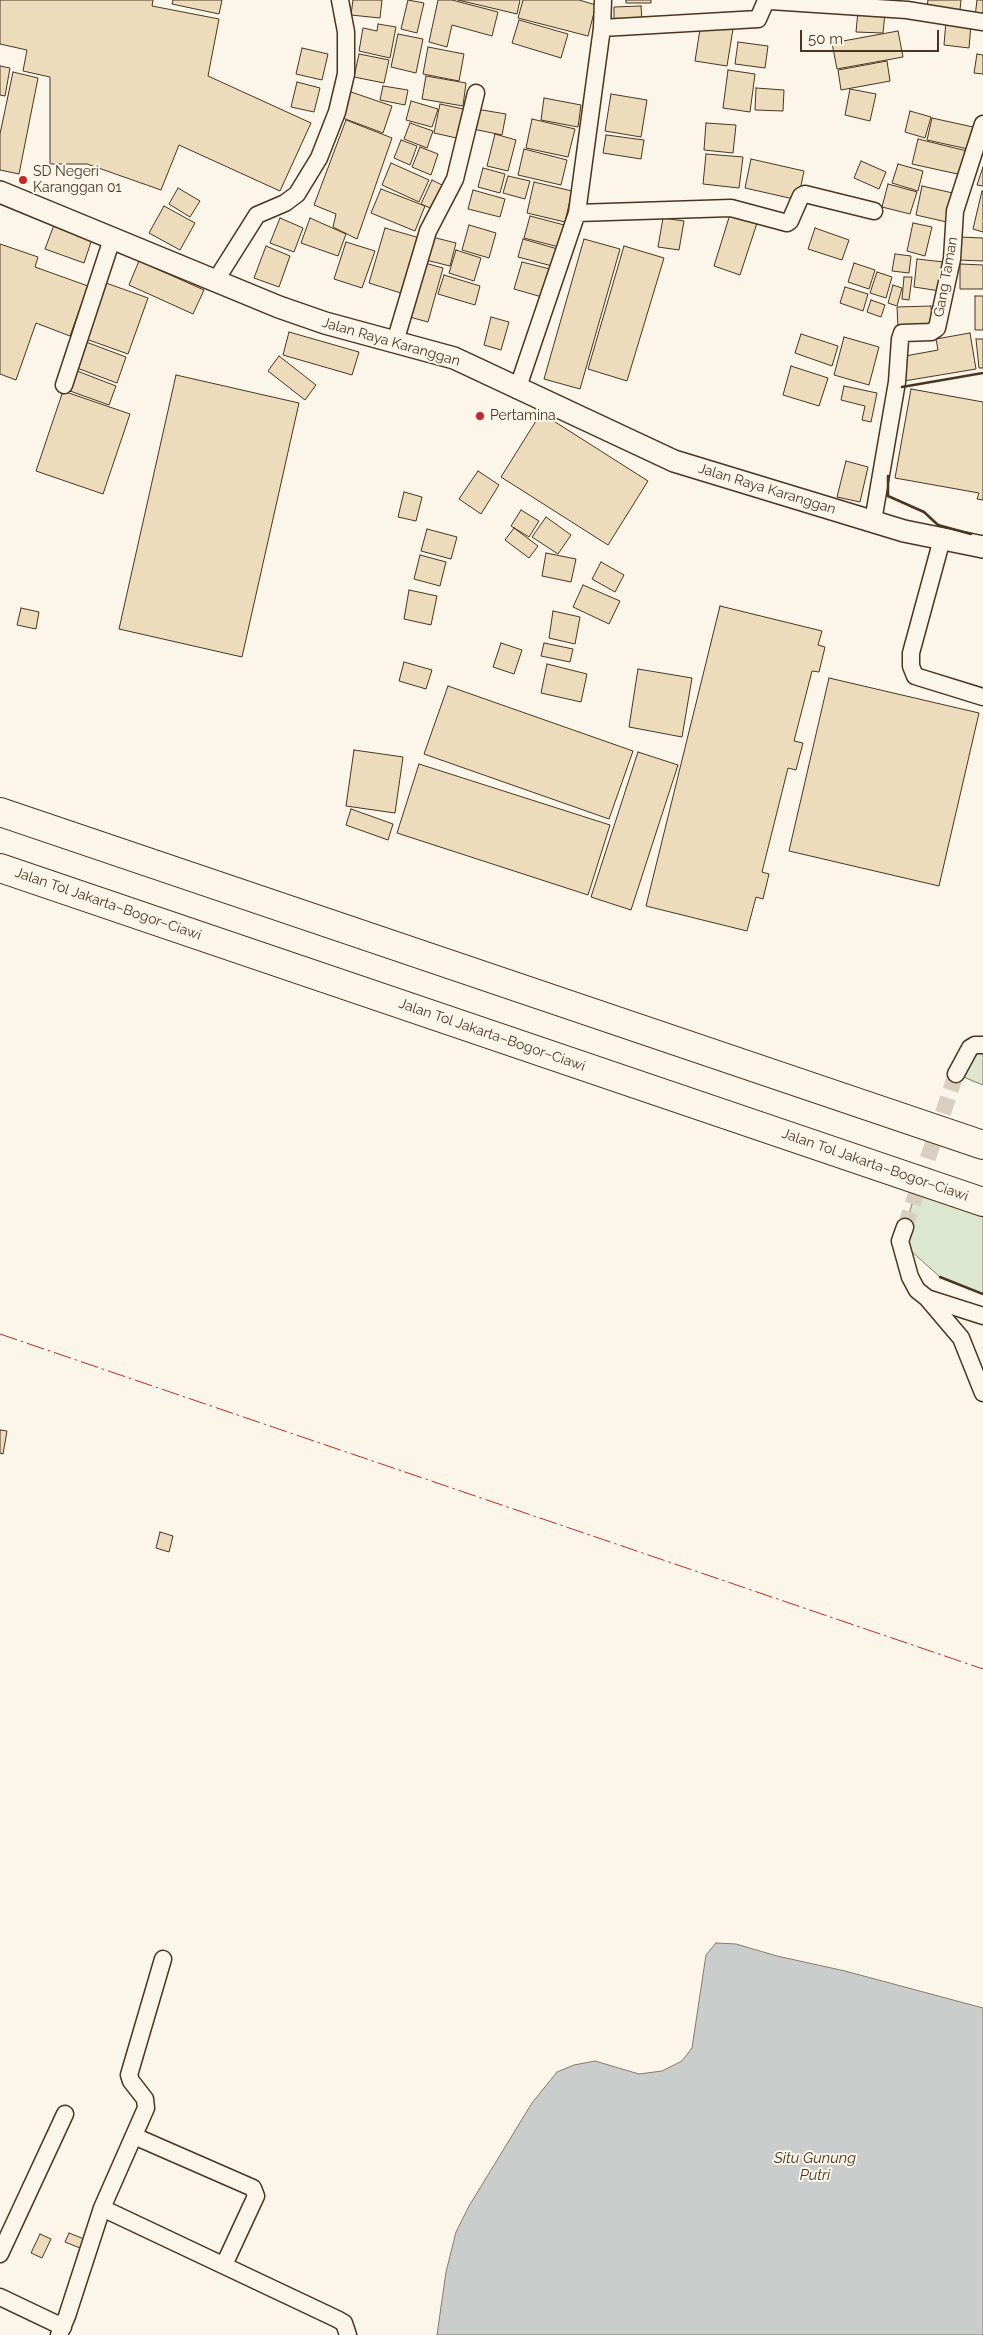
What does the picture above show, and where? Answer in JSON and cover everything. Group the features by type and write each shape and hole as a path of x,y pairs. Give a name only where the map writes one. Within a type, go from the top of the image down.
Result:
{"highway":[{"path":"0,812 983,1145"},
{"name":"Jalan Tol Jakarta–Bogor–Ciawi","path":"0,868 983,1202"},
{"path":"931,1184 983,1221"}],"street":[{"path":"216,280 257,216 285,203 297,194 319,158 337,112 346,74 346,32 340,0"},
{"path":"517,390 577,213 602,28 603,0"},
{"path":"602,28 758,19 766,2 779,0 907,5 983,22"},
{"path":"395,342 428,231 456,179 476,93"},
{"name":"Gang Taman","path":"873,521 897,382 900,339 902,333 931,332 937,328 952,259 955,211 983,124"},
{"name":"Jalan Raya Karanggan","path":"0,192 278,307 325,323 454,358 517,390 674,461 873,521 942,539 983,547"},
{"path":"577,213 731,208 787,223 790,222 801,196 805,194 874,211"},
{"path":"64,384 112,239"},
{"path":"942,539 911,653 911,666 914,676 983,697"},
{"path":"956,1074 970,1048 975,1045 983,1045"},
{"path":"905,1227 900,1241 904,1258 917,1290 927,1298 960,1338 983,1393"},
{"path":"927,1298 983,1316"},
{"path":"0,2297 61,2331 102,2208 147,2103 130,2075 163,1959"},
{"path":"0,2254 65,2114"},
{"path":"134,2136 253,2188 256,2196 224,2265"},
{"path":"102,2208 337,2318 344,2323 348,2335"}],"green space":[{"path":"983,1045 983,1085 956,1074"},
{"path":"920,1180 983,1202 983,1294 940,1277 900,1241"}],"water":[{"name":"Situ Gunung Putri","path":"716,1943 736,1944 983,2008 983,2335 437,2335 446,2272 456,2232 469,2206 532,2103 557,2072 574,2065 595,2061 639,2074 662,2071 682,2061 692,2048 706,1955"}],"building":[{"path":"0,0 153,0 152,6 219,19 208,76 311,123 280,191 179,145 161,190 87,164 50,164 50,77 23,71 27,50 0,44"},
{"path":"173,0 222,0 219,14 172,4"},
{"path":"353,0 382,0 380,18 351,15"},
{"path":"408,0 424,3 417,33 401,29"},
{"path":"438,0 452,0 498,12 492,36 452,25 447,47 429,42"},
{"path":"458,0 520,0 517,14"},
{"path":"523,0 579,0 596,5 588,36 518,18"},
{"path":"626,0 651,0 651,3 626,3"},
{"path":"928,0 961,0 960,10 927,7"},
{"path":"977,0 983,0 983,18 975,17"},
{"path":"641,6 642,21 614,22 614,7"},
{"path":"858,11 885,13 883,33 856,32"},
{"path":"519,20 568,34 561,58 512,43"},
{"path":"946,21 971,24 969,48 944,45"},
{"path":"701,23 733,29 727,66 695,61"},
{"path":"378,24 396,27 390,58 359,51 363,28 377,31"},
{"path":"898,31 903,57 837,69 832,43"},
{"path":"398,34 423,39 416,73 391,67"},
{"path":"738,42 768,46 765,68 735,64"},
{"path":"428,47 464,54 459,81 423,74"},
{"path":"302,48 328,54 322,80 296,74"},
{"path":"359,54 389,60 384,83 354,77"},
{"path":"977,54 983,55 983,74 974,73"},
{"path":"887,61 890,81 841,90 838,70"},
{"path":"0,66 10,68 5,96 0,95"},
{"path":"728,70 755,74 750,112 723,108"},
{"path":"13,72 38,78 19,174 0,170 0,134"},
{"path":"426,76 466,83 463,106 422,99"},
{"path":"297,82 320,88 314,112 291,107"},
{"path":"383,86 408,90 405,105 380,100"},
{"path":"756,88 784,90 783,111 755,110"},
{"path":"850,89 876,94 870,121 845,115"},
{"path":"351,92 392,106 383,133 340,117"},
{"path":"611,94 647,100 641,137 605,131"},
{"path":"544,98 581,105 578,127 541,120"},
{"path":"411,101 438,109 432,127 406,120"},
{"path":"440,104 468,110 461,139 434,133"},
{"path":"476,109 506,114 502,135 473,129"},
{"path":"910,111 931,117 925,138 905,132"},
{"path":"932,118 973,127 968,149 927,140"},
{"path":"532,119 575,129 568,157 526,148"},
{"path":"346,120 392,138 357,239 333,227 336,214 314,205"},
{"path":"410,123 433,131 427,148 404,139"},
{"path":"706,123 736,125 733,153 704,150"},
{"path":"495,134 516,140 508,171 487,166"},
{"path":"606,135 644,140 641,159 603,153"},
{"path":"918,139 967,151 962,175 912,164"},
{"path":"401,140 417,146 410,165 394,158"},
{"path":"420,147 438,154 431,175 412,167"},
{"path":"524,149 567,160 561,185 518,175"},
{"path":"706,154 743,157 739,188 703,184"},
{"path":"751,159 804,171 798,200 745,188"},
{"path":"861,161 886,172 879,189 854,178"},
{"path":"391,163 429,180 419,202 382,185"},
{"path":"898,164 923,171 918,191 892,183"},
{"path":"983,167 983,186 977,185"},
{"path":"483,168 505,174 500,193 478,187"},
{"path":"508,176 530,181 525,199 503,193"},
{"path":"432,180 446,187 435,210 421,204"},
{"path":"534,182 572,191 565,222 527,213"},
{"path":"888,184 917,192 910,214 882,207"},
{"path":"922,186 957,194 951,223 916,215"},
{"path":"178,188 200,201 190,217 169,204"},
{"path":"381,189 425,206 415,231 371,213"},
{"path":"473,190 505,199 500,217 468,209"},
{"path":"983,191 983,232 973,229"},
{"path":"164,206 195,223 180,250 149,233"},
{"path":"731,211 758,220 740,275 714,266"},
{"path":"530,216 568,226 563,248 524,238"},
{"path":"280,218 303,228 294,252 270,243"},
{"path":"310,218 346,234 338,256 301,243"},
{"path":"663,218 684,221 679,250 658,247"},
{"path":"913,223 932,227 925,256 907,251"},
{"path":"54,225 92,239 84,263 45,249"},
{"path":"469,225 496,233 489,258 462,250"},
{"path":"385,228 420,238 404,294 369,283"},
{"path":"815,228 849,240 842,260 808,249"},
{"path":"428,236 456,243 450,266 422,259"},
{"path":"959,237 983,238 983,261 958,260"},
{"path":"523,239 561,250 556,267 518,257"},
{"path":"584,239 620,249 580,389 544,379"},
{"path":"346,242 375,251 362,288 334,279"},
{"path":"0,244 38,257 35,267 88,286 70,336 36,323 16,380 0,374"},
{"path":"266,246 290,256 279,287 254,278"},
{"path":"624,246 664,258 627,381 588,369"},
{"path":"456,250 481,258 474,281 449,273"},
{"path":"895,254 911,256 909,273 892,271"},
{"path":"917,259 944,262 940,291 914,287"},
{"path":"139,261 204,290 193,314 129,285"},
{"path":"421,262 443,268 428,322 406,316"},
{"path":"522,262 550,269 542,297 514,289"},
{"path":"854,263 875,270 869,289 848,282"},
{"path":"960,264 983,265 983,289 960,289"},
{"path":"877,272 892,277 886,298 870,293"},
{"path":"444,275 480,286 475,305 438,294"},
{"path":"904,277 912,277 909,300 902,299"},
{"path":"106,283 148,298 128,354 86,339"},
{"path":"893,285 902,288 897,306 888,303"},
{"path":"845,287 868,294 863,311 840,303"},
{"path":"975,296 983,296 983,330 975,330"},
{"path":"871,300 885,305 881,317 867,312"},
{"path":"931,306 932,327 898,328 897,307"},
{"path":"491,317 509,322 501,350 484,345"},
{"path":"289,332 359,352 352,375 283,355"},
{"path":"970,333 976,369 904,381 900,357 938,350 936,339"},
{"path":"801,334 838,346 832,366 795,353"},
{"path":"844,337 879,347 869,385 834,375"},
{"path":"976,339 983,339 983,368 979,368"},
{"path":"86,342 126,357 117,383 77,368"},
{"path":"279,356 316,385 305,400 268,371"},
{"path":"791,366 828,378 819,406 783,395"},
{"path":"77,371 116,386 109,405 70,391"},
{"path":"176,375 299,403 242,657 119,629"},
{"path":"844,386 877,393 871,422 862,420 865,406 841,400"},
{"path":"911,389 983,402 983,500 977,499 979,493 895,478"},
{"path":"63,391 130,414 103,494 36,471"},
{"path":"541,413 648,481 608,545 501,477"},
{"path":"846,461 868,467 860,502 837,497"},
{"path":"478,471 499,485 481,514 459,499"},
{"path":"404,492 422,497 416,521 398,517"},
{"path":"521,510 539,521 529,537 511,526"},
{"path":"546,517 571,535 558,554 532,537"},
{"path":"514,528 538,546 529,558 505,540"},
{"path":"427,529 457,537 451,559 421,551"},
{"path":"546,553 576,559 571,582 542,576"},
{"path":"420,555 446,562 440,586 414,579"},
{"path":"601,562 624,575 615,592 592,579"},
{"path":"583,585 620,601 609,624 573,607"},
{"path":"409,590 437,596 431,625 404,619"},
{"path":"720,606 822,631 818,645 825,647 819,672 812,671 794,741 803,743 796,770 788,768 762,872 769,874 763,899 756,897 747,931 646,906"},
{"path":"21,608 39,612 36,629 17,625"},
{"path":"553,611 580,617 575,644 549,638"},
{"path":"501,643 522,650 514,674 493,667"},
{"path":"544,643 573,649 570,662 541,656"},
{"path":"404,662 432,670 426,689 399,681"},
{"path":"547,664 587,674 581,702 541,693"},
{"path":"638,669 692,678 682,737 629,727"},
{"path":"829,678 979,713 939,886 789,851"},
{"path":"448,686 633,751 609,819 424,754"},
{"path":"354,750 403,757 395,813 346,806"},
{"path":"638,752 678,765 631,910 591,897"},
{"path":"419,764 610,825 588,895 397,833"},
{"path":"351,809 393,824 388,840 346,825"},
{"path":"0,1430 7,1431 3,1454 0,1453"},
{"path":"160,1532 173,1536 169,1552 156,1548"},
{"path":"69,2233 84,2239 80,2248 65,2242"},
{"path":"40,2234 51,2239 42,2258 31,2253"}],"tunnel":[{"path":"905,1227 956,1074"}],"wall":[{"path":"902,387 983,373"},
{"path":"888,476 888,496 924,512 938,525 971,534"},
{"path":"940,1277 983,1294"}],"power":[{"path":"0,1334 983,1669"}],"place":[{"name":"SD Negeri Karanggan 01","path":"23,180"},
{"name":"Pertamina","path":"480,416"}]}
